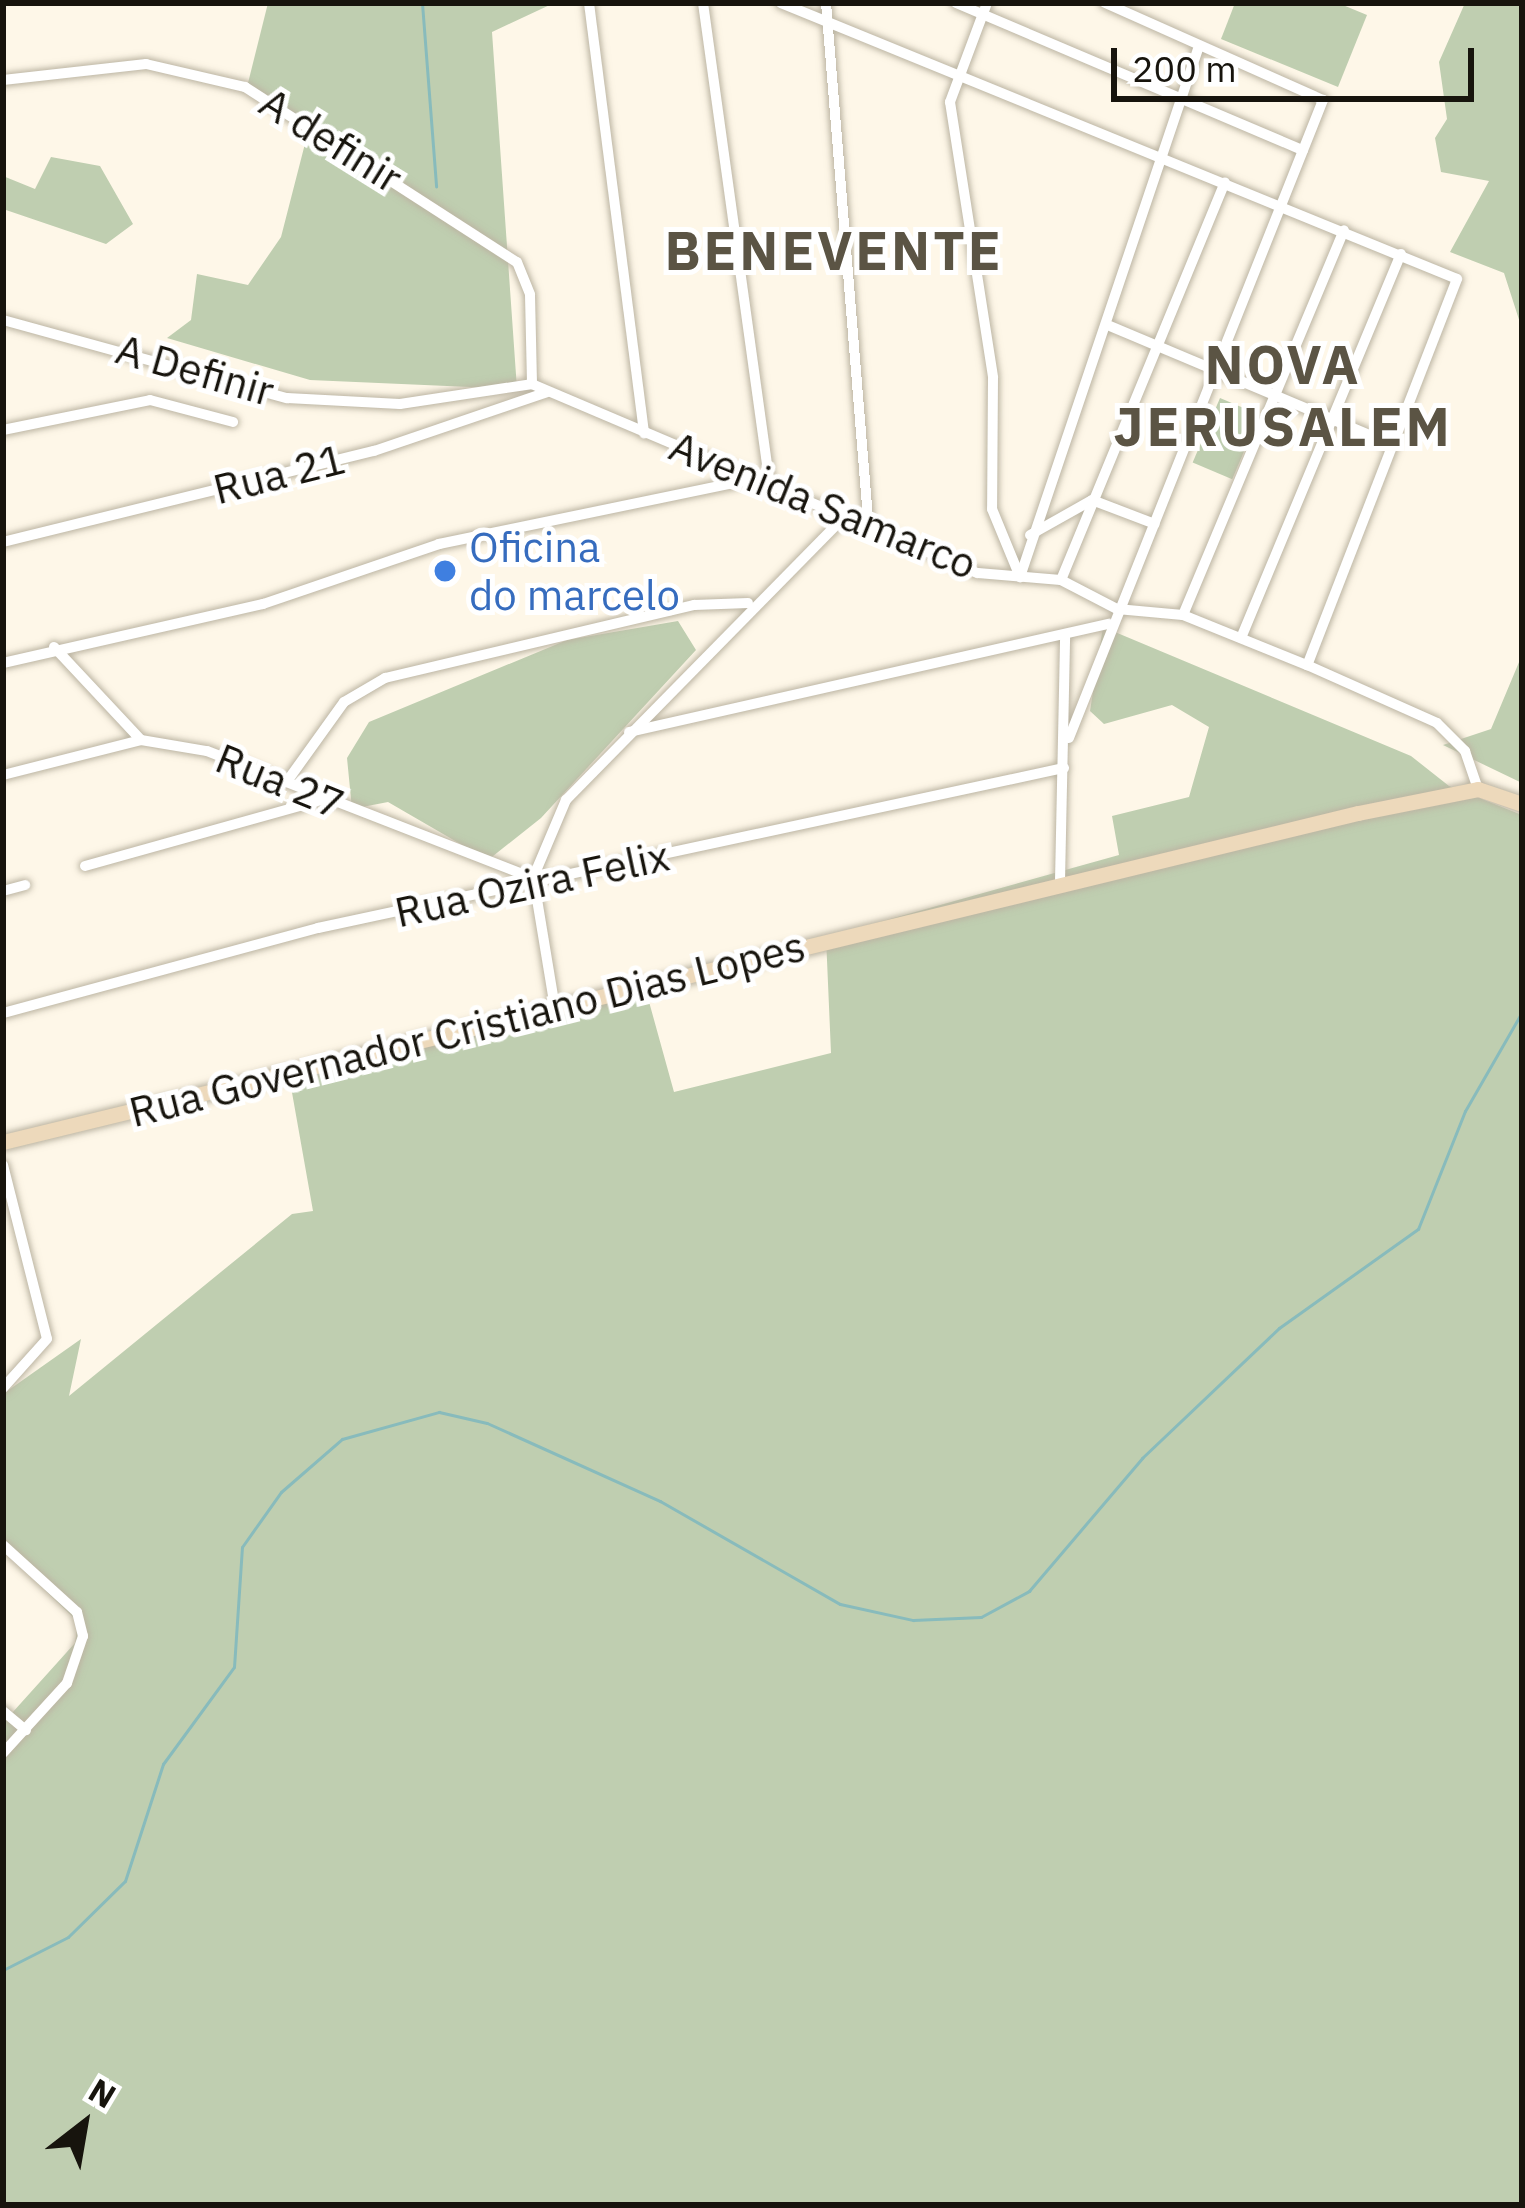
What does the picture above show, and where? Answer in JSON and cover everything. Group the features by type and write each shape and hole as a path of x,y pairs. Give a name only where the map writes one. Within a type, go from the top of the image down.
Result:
{"street":[{"path":"589,3 644,433"},
{"path":"704,3 770,485"},
{"path":"782,3 1452,275 1459,290 1307,665"},
{"path":"826,3 820,18 874,490 869,530"},
{"path":"956,3 984,8 1304,150"},
{"path":"1060,881 1069,738 1109,624 1217,374 1304,150 1321,92 1199,46 1105,3"},
{"path":"984,8 950,102 993,378 992,509 1020,577"},
{"path":"1020,577 1030,535 1169,161 1199,46"},
{"name":"A definir","path":"3,80 146,64 245,87 517,262 530,295 532,384"},
{"path":"1061,580 1225,182"},
{"path":"1184,615 1344,230"},
{"path":"1241,638 1401,254"},
{"name":"A Definir","path":"3,320 287,398 400,404 532,384"},
{"path":"1110,326 1393,445"},
{"name":"Avenida Samarco","path":"532,384 978,573 1061,580 1117,609"},
{"name":"Rua 21","path":"3,542 374,451 550,391"},
{"path":"3,430 150,400 233,422"},
{"path":"3,663 54,647 262,604 440,544 756,479"},
{"path":"1030,535 1093,500 1156,524"},
{"path":"555,1008 534,882 566,800 748,604 843,518"},
{"path":"288,780 344,702 385,678 694,604 748,604"},
{"path":"1117,609 1184,615 1436,723 1466,751 1478,789 1522,804"},
{"path":"629,732 1109,624"},
{"path":"1065,636 1069,738"},
{"path":"3,775 142,740 54,647"},
{"name":"Rua 27","path":"142,740 288,780 534,882"},
{"name":"Rua Ozira Felix","path":"3,1013 318,928 1064,768"},
{"name":"Rua Governador Cristiano Dias Lopes","path":"3,1142 1060,881 1478,789"},
{"path":"85,866 325,799"},
{"path":"3,891 25,885"},
{"path":"3,1165 47,1339 3,1388"},
{"path":"3,1545 77,1612 83,1636 75,1670 3,1753"},
{"path":"3,1711 26,1730"}],"green space":[{"path":"268,3 554,3 492,32 517,389 310,380 167,338 191,320 197,274 248,285 281,237 308,132 248,83"},
{"path":"1235,3 1338,3 1367,15 1338,87 1221,39"},
{"path":"1465,3 1522,3 1522,329 1504,273 1450,252 1489,181 1441,172 1435,138 1447,119 1439,62"},
{"path":"51,157 100,166 133,224 106,244 3,209 3,176 35,189"},
{"path":"1220,398 1260,415 1232,479 1193,462"},
{"path":"678,621 696,650 541,818 488,860 388,802 352,809 347,758 369,722 567,640"},
{"path":"1103,627 1411,756 1449,786 1522,815 1522,2205 3,2205 3,1723 75,1643 78,1622 3,1550 3,1394 81,1339 69,1396 292,1214 313,1211 288,1070 643,980 674,1092 831,1053 826,937 1119,855 1112,816 1189,797 1209,727 1172,705 1104,724 1090,711"},
{"path":"1522,655 1522,783 1443,745 1491,729"}],"waterway":[{"path":"422,3 436,186"},
{"path":"3,1970 68,1937 125,1881 163,1764 234,1667 242,1547 281,1492 342,1439 439,1412 487,1423 660,1501 840,1604 913,1620 981,1617 1029,1591 1142,1458 1279,1328 1418,1229 1465,1111 1522,1012"}],"place":[{"name":"Oficina do marcelo","path":"445,571"}],"district":[{"name":"BENEVENTE","path":"834,250"},
{"name":"NOVA JERUSALEM","path":"1283,395"}]}
